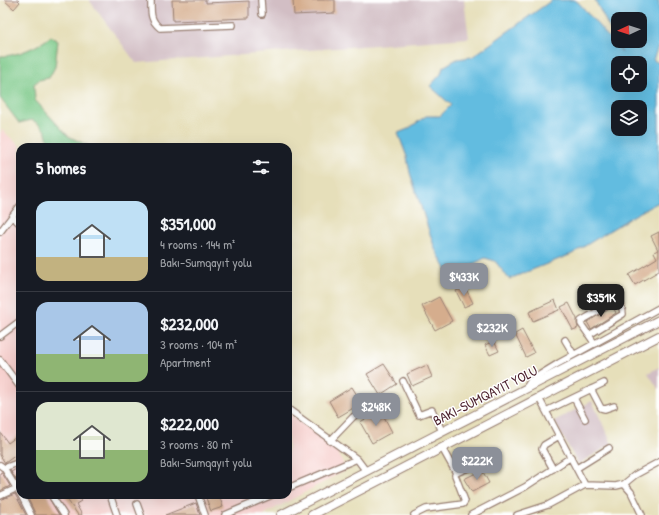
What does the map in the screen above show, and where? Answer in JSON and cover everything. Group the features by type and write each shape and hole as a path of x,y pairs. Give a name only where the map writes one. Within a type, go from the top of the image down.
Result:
{"highway":[{"path":"281,515 659,320"},
{"path":"312,515 659,336"}],"lane":[{"path":"151,0 151,16 154,24 160,28 233,25"},
{"path":"261,0 262,14"},
{"path":"0,232 16,211"},
{"path":"12,216 16,220"},
{"path":"589,336 623,314 623,310 618,303 612,303 581,321 581,324 589,336 595,344"},
{"path":"525,389 531,380 659,308"},
{"path":"0,336 16,324"},
{"path":"565,340 574,355"},
{"path":"0,360 16,382"},
{"path":"403,381 419,415 432,410 442,432"},
{"path":"546,411 604,383"},
{"path":"591,390 601,408 605,409 614,406"},
{"path":"538,398 585,485"},
{"path":"574,398 585,419"},
{"path":"330,441 353,417 378,399"},
{"path":"292,412 330,441 357,459 366,471"},
{"path":"553,469 542,449 544,445 559,436"},
{"path":"414,515 426,509 463,504 465,501 455,478 456,473 442,448"},
{"path":"577,468 609,448"},
{"path":"471,515 507,497 571,458"},
{"path":"292,486 357,459"},
{"path":"456,473 487,460"},
{"path":"517,515 534,513 585,485 616,486 624,484 635,475 659,462"},
{"path":"16,463 2,467 16,487"},
{"path":"624,484 631,492 642,515"},
{"path":"0,496 16,488"},
{"path":"23,499 31,515"},
{"path":"54,499 64,515"},
{"path":"111,499 117,515"},
{"path":"199,499 205,515"},
{"path":"225,515 263,499"},
{"path":"137,504 141,515"}],"shaded area":[{"path":"89,0 464,0 469,38 136,63"},
{"path":"2,130 17,143 16,499 292,499 292,415 337,450 346,470 263,515 0,515 0,134"},
{"path":"659,367 659,390 648,373"},
{"path":"592,401 612,444 578,464 554,421"}],"green space":[{"path":"51,36 58,41 55,67 49,78 39,80 34,84 35,100 68,136 83,143 49,143 46,134 40,125 32,120 19,123 0,98 0,56 20,53"}],"water":[{"path":"552,0 575,0 579,3 611,40 611,48 618,48 622,53 619,48 647,48 647,12 611,12 611,31 595,0 659,0 659,44 653,60 659,63 659,202 633,216 572,254 509,279 495,261 485,258 450,276 435,249 410,173 407,157 398,133 408,129 426,116 440,116 451,105 430,86 441,74 443,67 457,59 472,57"}],"building":[{"path":"4,0 18,0 20,2 14,9"},
{"path":"172,0 206,0 206,3 249,1 249,18 173,21"},
{"path":"293,0 335,0 335,13 294,15"},
{"path":"659,232 659,271 635,285 629,275 657,258 654,252 658,250 651,236"},
{"path":"465,287 473,303 464,307 456,291"},
{"path":"439,297 452,321 435,330 422,306"},
{"path":"555,300 559,310 533,321 529,312"},
{"path":"569,303 577,319 578,328 573,330 561,307"},
{"path":"613,307 616,313 591,329 587,322"},
{"path":"522,330 534,353 526,357 515,334"},
{"path":"494,341 499,351 490,355 485,345"},
{"path":"384,364 397,384 380,395 367,374"},
{"path":"427,365 432,377 412,386 407,374"},
{"path":"352,387 362,403 338,417 329,401"},
{"path":"381,411 392,432 372,443 360,422"},
{"path":"0,432 8,443 16,437 16,455 5,463 0,455"},
{"path":"16,469 16,479 11,472"},
{"path":"482,470 489,483 472,492 464,479"},
{"path":"2,473 10,486 0,491 0,474"},
{"path":"15,494 16,499 18,499 26,515 0,515 0,500"},
{"path":"28,499 49,499 59,515 36,515"},
{"path":"67,499 79,499 81,501 76,504 82,515 78,515"},
{"path":"206,499 220,499 223,507 211,511"},
{"path":"196,503 200,515 165,515"}]}
